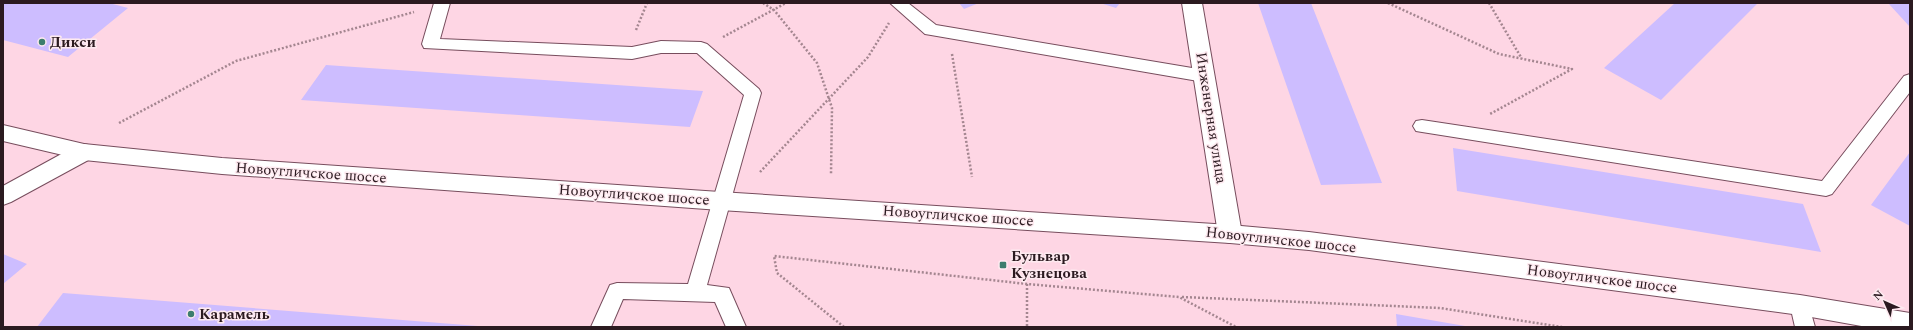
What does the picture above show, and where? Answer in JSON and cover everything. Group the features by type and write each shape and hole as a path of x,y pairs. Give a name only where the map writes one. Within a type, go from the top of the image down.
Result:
{"main road":[{"name":"Инженерная улица","path":"1192,3 1230,234"},
{"name":"Новоугличское шоссе","path":"3,133 84,152 222,166 720,201 1230,234 1309,242 1803,316 1910,324"},
{"path":"3,196 84,152"}],"lane":[{"path":"442,4 430,44 632,54 661,47 701,48 753,93 694,292"},
{"path":"900,5 931,30 1204,76"},
{"path":"1422,126 1826,189 1910,80"},
{"path":"602,327 617,291 722,294 736,327"}],"path":[{"path":"763,3 774,10 817,63 830,98 832,108 831,174"},
{"path":"701,48 786,3"},
{"path":"1388,3 1499,54 1572,69 1502,106 1461,132"},
{"path":"1489,3 1522,59"},
{"path":"120,123 236,61 442,4"},
{"path":"760,172 868,57 900,5"},
{"path":"949,34 972,177"},
{"path":"844,327 777,273 774,256 1027,284 1179,297 1440,308 1562,327"},
{"path":"1027,284 1028,327"},
{"path":"1179,297 1236,327"}],"building":[{"path":"3,3 109,3 128,8 68,57 3,40"},
{"path":"959,3 979,3 964,9"},
{"path":"1100,3 1120,3 1116,8"},
{"path":"1258,3 1311,3 1382,183 1321,185"},
{"path":"1675,3 1758,3 1661,100 1604,68"},
{"path":"1888,3 1910,3 1910,27"},
{"path":"326,65 703,91 690,127 301,100"},
{"path":"1453,148 1803,204 1821,252 1457,191"},
{"path":"1910,152 1910,226 1871,205"},
{"path":"3,254 27,264 3,284"},
{"path":"63,293 478,326 478,327 37,327"},
{"path":"1396,314 1465,326 1465,327 1397,327"}],"place":[{"name":"Дикси","path":"42,42"},
{"name":"Бульвар Кузнецова","path":"1003,265"},
{"name":"Карамель","path":"191,314"}]}
